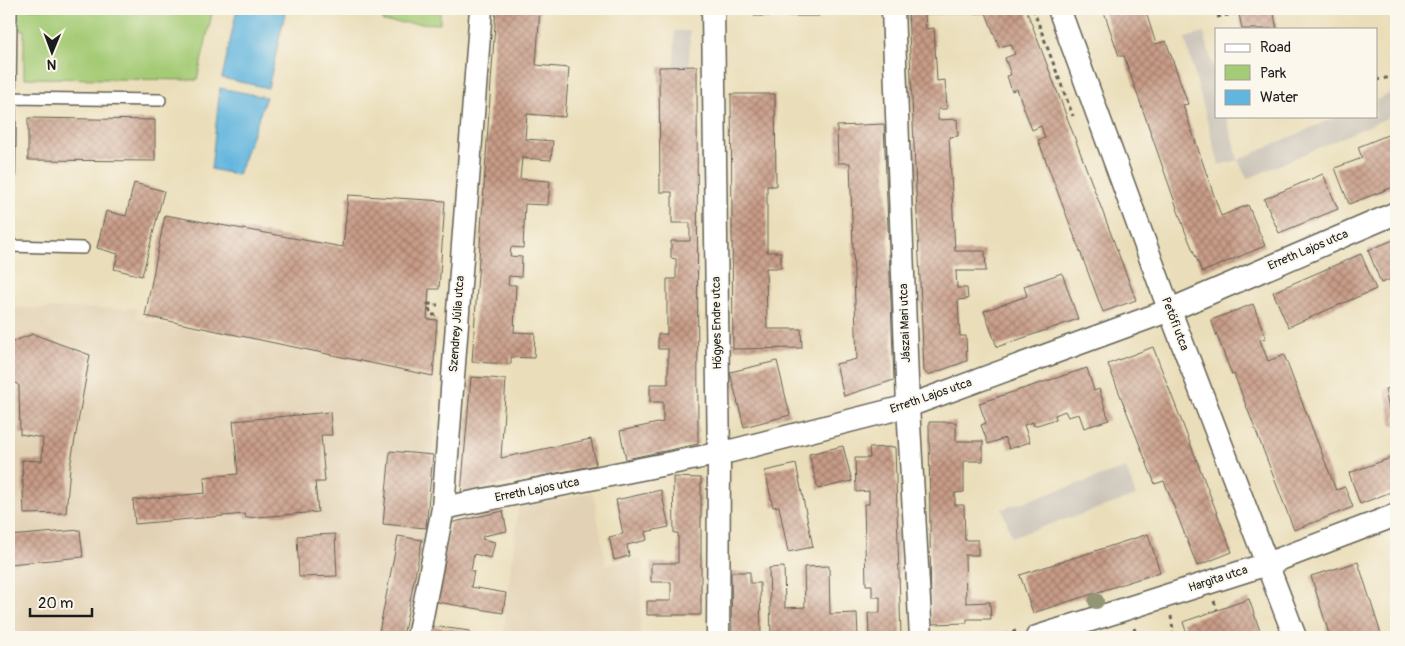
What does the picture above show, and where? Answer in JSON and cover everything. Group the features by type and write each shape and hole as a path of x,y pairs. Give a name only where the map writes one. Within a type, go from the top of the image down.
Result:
{"street":[{"name":"Szendrey Júlia utca","path":"418,637 443,508 481,9"},
{"name":"Hőgyes Endre utca","path":"713,9 718,637"},
{"name":"Jászai Mari utca","path":"893,9 908,406 920,637"},
{"name":"Petőfi utca","path":"1059,9 1170,310 1295,637"},
{"name":"Erreth Lajos utca","path":"443,508 718,453 908,406 1170,310 1396,212"},
{"name":"Hargita utca","path":"1037,637 1267,564 1396,515"}],"lane":[{"path":"9,185 11,9"},
{"path":"10,98 160,100"},
{"path":"9,246 83,248"}],"path":[{"path":"1217,17 1239,13"},
{"path":"1378,80 1396,76"}],"shaded area":[{"path":"675,31 690,31 689,67 674,67"},
{"path":"1204,33 1215,75 1215,118 1227,118 1238,160 1219,165 1185,38"},
{"path":"1396,91 1396,114 1247,179 1238,160 1333,118 1378,118 1378,99"},
{"path":"9,308 136,308 137,319 433,376 433,455 426,528 406,637 9,637"},
{"path":"1126,468 1136,496 1012,537 1002,509"},
{"path":"593,492 606,565 642,558 640,637 503,637 518,508"}],"green space":[{"path":"9,9 213,9 197,80 24,78 24,30 9,30"},
{"path":"383,9 440,9 440,24 383,22"}],"water":[{"path":"237,9 286,9 268,88 222,78"},
{"path":"220,88 266,97 238,175 211,169"}],"building":[{"path":"496,9 540,9 536,65 569,68 565,117 527,114 525,139 553,141 551,160 522,158 520,179 550,181 548,205 525,204 523,248 511,247 510,256 522,257 521,277 509,276 508,285 516,285 514,332 535,333 534,358 511,357 511,364 472,362"},
{"path":"754,9 876,9 876,11 819,11 819,16 754,16"},
{"path":"908,9 1026,9 1136,300 1103,312 1038,140 1045,138 1041,126 1032,130 1017,89 1012,91 1007,76 1011,75 1005,58 1015,54 1011,44 999,47 986,13 925,14 926,29 934,28 937,81 945,80 947,109 938,109 938,120 957,119 958,136 949,137 955,251 985,251 986,271 956,271 957,288 967,288 968,299 958,300 960,336 966,336 967,361 928,375 924,371"},
{"path":"1103,9 1145,9 1156,44 1166,41 1188,104 1183,105 1221,216 1248,205 1265,246 1202,272 1185,231 1124,56 1119,56"},
{"path":"1238,9 1273,9 1277,28 1242,28"},
{"path":"697,66 698,444 626,459 620,431 663,422 663,402 650,402 650,384 668,384 668,349 658,349 658,334 667,334 667,279 676,279 676,259 671,258 671,241 690,241 690,223 672,223 672,192 660,192 659,67"},
{"path":"731,94 775,94 776,186 767,186 767,252 781,252 781,268 766,268 767,329 801,329 802,348 733,349"},
{"path":"28,118 155,120 155,161 28,160"},
{"path":"884,124 894,380 844,396 836,364 857,359 850,163 838,163 837,126"},
{"path":"1390,134 1396,149 1396,186 1349,204 1335,168 1362,158 1358,147"},
{"path":"1323,174 1338,209 1279,233 1264,199"},
{"path":"134,183 164,191 142,276 114,269 118,254 97,248 106,211 126,216"},
{"path":"348,195 445,201 439,289 429,289 427,319 437,320 433,376 145,316 165,215 343,247"},
{"path":"1396,239 1396,277 1381,283 1368,250"},
{"path":"1361,254 1376,289 1288,327 1273,292"},
{"path":"1062,273 1078,319 997,347 984,311 1027,296 1024,286"},
{"path":"1253,304 1266,338 1260,340 1268,361 1284,355 1336,490 1345,487 1353,507 1294,530 1234,374 1232,375 1211,320"},
{"path":"33,334 90,355 70,467 66,513 24,514 22,460 42,461 43,438 20,434 19,386 9,376 9,343"},
{"path":"1153,347 1232,552 1197,566 1164,481 1155,484 1108,364"},
{"path":"777,361 790,415 744,427 730,372"},
{"path":"1087,368 1094,391 1099,389 1109,420 1084,428 1079,414 1068,417 1065,411 1055,415 1056,419 1034,426 1033,422 1024,425 1030,442 1009,449 1005,438 988,444 981,425 986,423 979,403"},
{"path":"471,377 506,379 501,458 591,439 596,465 461,493"},
{"path":"1396,387 1396,425 1392,426 1385,389"},
{"path":"330,412 332,435 321,435 325,482 315,482 318,512 246,518 245,514 135,524 133,500 205,493 204,477 238,474 233,421"},
{"path":"929,422 956,422 956,441 983,441 983,461 964,461 964,492 955,493 955,505 964,505 965,540 978,540 978,555 965,555 966,603 990,602 991,619 967,619 967,623 931,624"},
{"path":"843,446 852,481 818,489 809,454"},
{"path":"895,447 901,636 869,637 868,613 880,613 880,597 872,597 872,585 866,585 864,504 869,504 869,491 856,492 855,458 870,458 869,448"},
{"path":"390,451 433,455 426,528 383,524"},
{"path":"1396,456 1396,490 1360,504 1349,473"},
{"path":"796,464 813,547 788,552 779,506 773,507 765,471"},
{"path":"673,477 701,478 701,615 647,615 647,601 671,601 671,582 651,582 651,563 678,563 678,533 674,533"},
{"path":"661,490 669,527 645,532 647,540 627,545 629,556 614,560 609,537 623,534 616,500"},
{"path":"503,511 507,531 483,536 482,539 495,542 491,558 474,554 471,571 474,571 471,587 506,593 503,613 437,602 450,523"},
{"path":"80,530 83,557 9,564 9,536"},
{"path":"335,534 337,576 299,577 297,536"},
{"path":"1148,534 1160,572 1033,613 1020,575"},
{"path":"398,536 422,540 403,637 378,637"},
{"path":"1358,562 1382,637 1330,637 1311,576"},
{"path":"829,566 830,614 857,613 858,637 771,637 769,568 784,567 785,608 805,607 804,567"},
{"path":"731,572 750,572 750,583 760,583 761,637 732,637"},
{"path":"1249,599 1262,637 1188,637 1183,622"},
{"path":"432,626 470,631 469,637 430,637"}]}
